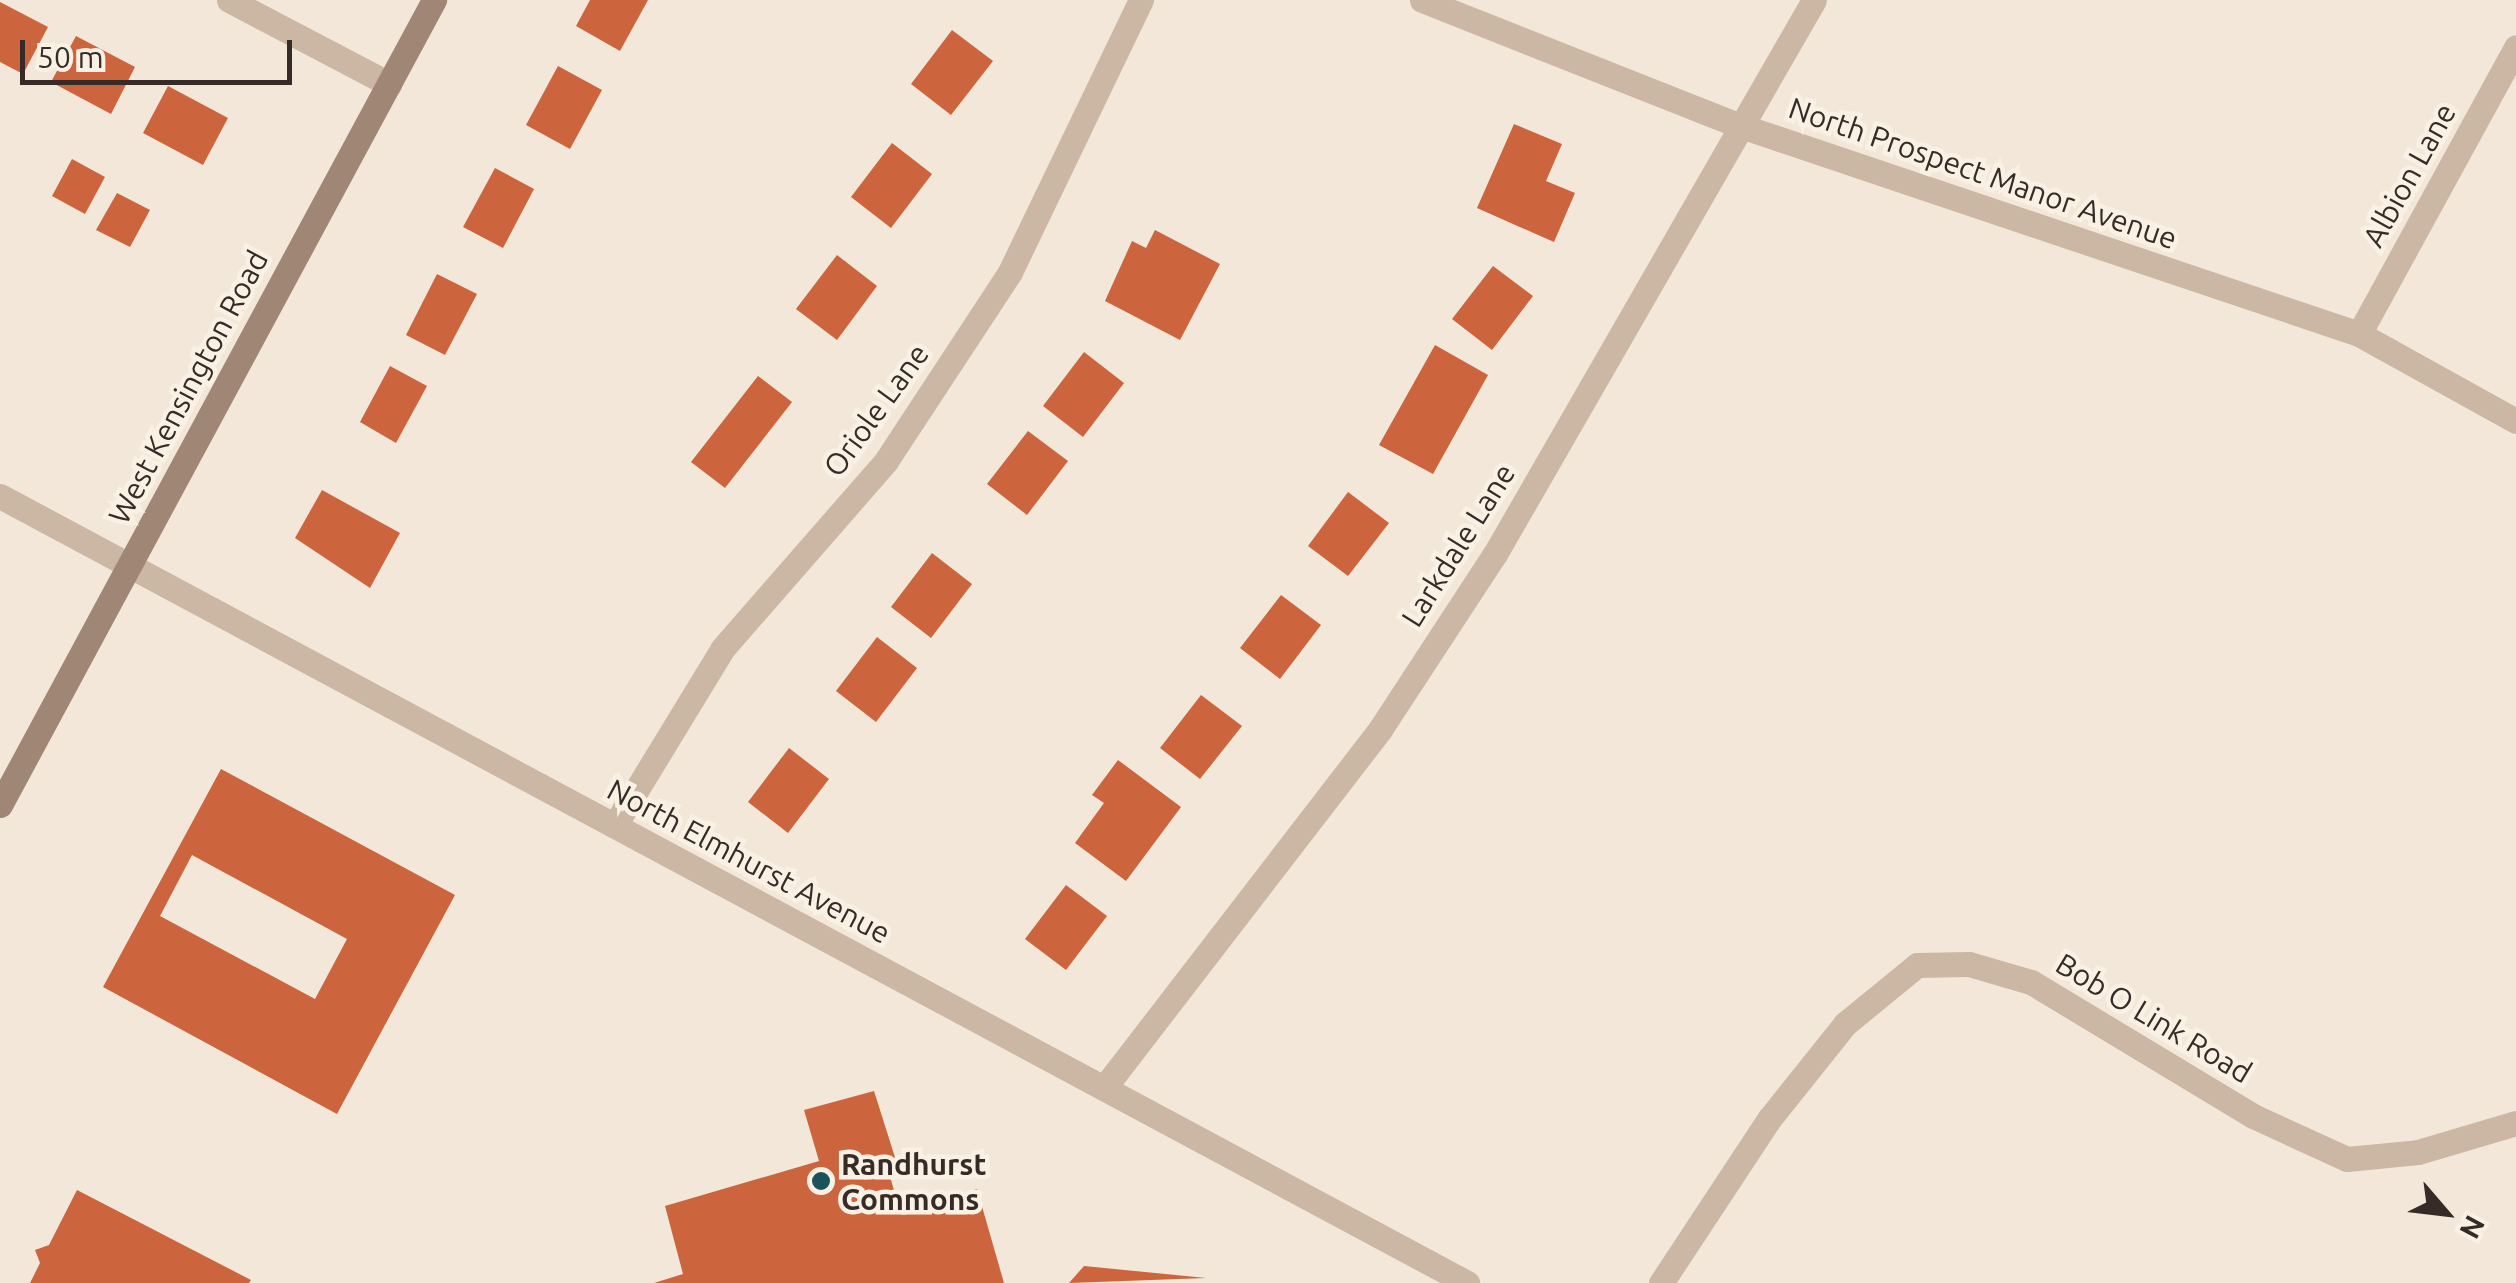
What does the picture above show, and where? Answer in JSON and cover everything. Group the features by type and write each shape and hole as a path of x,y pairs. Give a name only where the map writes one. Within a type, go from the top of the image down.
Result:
{"main road":[{"name":"West Kensington Road","path":"0,805 434,0"}],"street":[{"path":"229,0 388,84"},
{"name":"Oriole Lane","path":"615,826 723,648 886,461 1010,272 1141,0"},
{"name":"North Prospect Manor Avenue","path":"1422,0 1738,125 2359,334 2516,421"},
{"name":"Larkdale Lane","path":"1104,1088 1391,712 1494,554 1738,125 1814,0"},
{"name":"Albion Lane","path":"2359,334 2516,47"},
{"name":"North Elmhurst Avenue","path":"0,496 1467,1283"},
{"name":"Bob O Link Road","path":"1661,1283 1770,1118 1844,1024 1917,965 1969,964 2031,982 2254,1116 2347,1159 2418,1152 2516,1124"}],"building":[{"path":"590,0 648,0 620,51 576,26"},
{"path":"0,2 48,27 23,74 0,62"},
{"path":"952,30 993,61 951,115 911,84"},
{"path":"76,36 135,67 111,114 51,82"},
{"path":"558,66 602,90 570,149 526,125"},
{"path":"168,86 228,118 203,165 143,133"},
{"path":"1514,124 1562,144 1546,181 1575,193 1554,242 1477,208"},
{"path":"892,143 932,174 891,228 851,197"},
{"path":"72,159 105,177 85,214 52,196"},
{"path":"495,168 534,189 503,248 463,227"},
{"path":"117,193 150,210 130,247 96,230"},
{"path":"1155,230 1220,264 1180,340 1105,301 1132,241 1146,248"},
{"path":"837,255 877,286 837,340 796,309"},
{"path":"1493,266 1533,296 1492,350 1452,319"},
{"path":"437,274 477,294 445,355 406,335"},
{"path":"1435,345 1488,375 1433,474 1379,445"},
{"path":"1084,352 1124,383 1083,437 1043,406"},
{"path":"390,366 427,386 396,443 360,422"},
{"path":"758,376 792,402 725,488 691,462"},
{"path":"1028,431 1068,461 1027,515 987,484"},
{"path":"322,490 400,533 370,588 295,538"},
{"path":"1348,492 1389,523 1348,576 1308,546"},
{"path":"932,553 972,584 931,638 891,607"},
{"path":"1281,595 1321,625 1280,679 1240,648"},
{"path":"877,637 917,668 876,722 836,691"},
{"path":"1201,695 1242,726 1200,779 1160,748"},
{"path":"789,748 829,779 788,833 748,802"},
{"path":"1118,760 1181,807 1126,881 1075,843 1104,803 1092,795"},
{"path":"221,769 455,895 337,1114 103,987","holes":["192,855 347,939 315,999 160,916"]},
{"path":"1066,885 1107,916 1066,970 1025,939"},
{"name":"Randhurst Commons","path":"874,1091 899,1170 889,1173 900,1211 977,1189 1004,1283 654,1283 683,1274 665,1206 819,1161 804,1110"},
{"path":"77,1190 251,1280 30,1283 40,1263 35,1250 49,1245"},
{"path":"1084,1266 1206,1278 1069,1283"}],"place":[{"name":"Randhurst Commons","path":"821,1181"}]}
